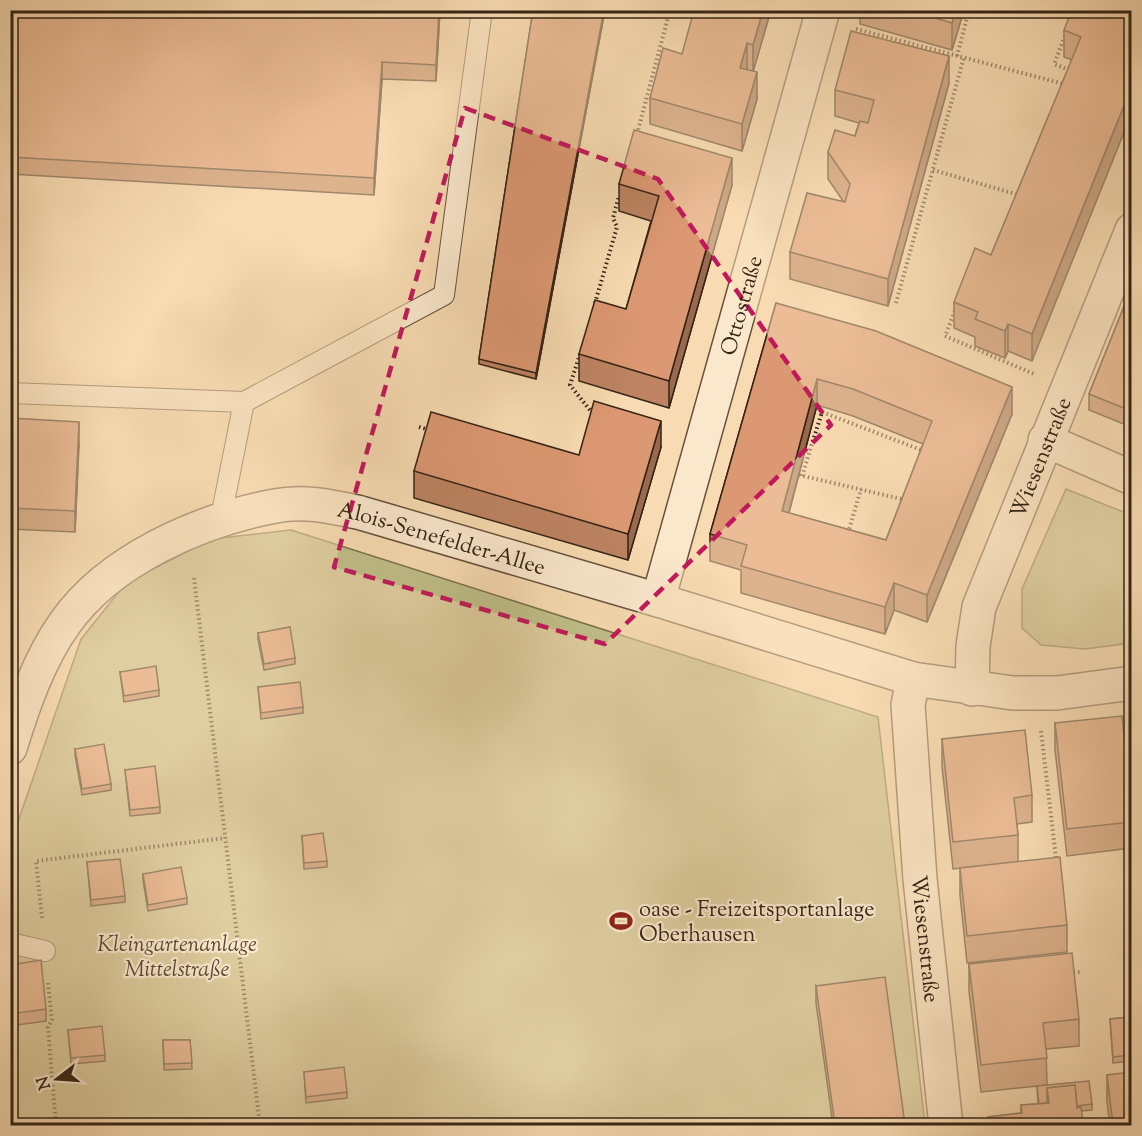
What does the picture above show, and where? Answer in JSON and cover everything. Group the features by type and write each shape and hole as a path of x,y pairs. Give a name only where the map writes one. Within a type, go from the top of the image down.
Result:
{"street":[{"name":"Ottostraße","path":"658,600 822,15"},
{"name":"Wiesenstraße","path":"972,689 973,646 980,607 1131,230"},
{"path":"1045,440 1131,478"},
{"name":"Alois-Senefelder-Allee","path":"10,748 26,695 65,622 105,579 156,545 277,505 322,504 658,600 914,679 972,689 1037,693 1057,693 1131,683"},
{"name":"Wiesenstraße","path":"914,679 908,705 920,879 946,1125"}],"lane":[{"path":"10,393 244,402 444,295 482,10"},
{"path":"220,522 244,402"},
{"path":"10,943 45,951"}],"path":[{"path":"636,138 670,10"},
{"path":"677,10 700,17"},
{"path":"957,56 969,10"},
{"path":"822,15 957,56 1064,84"},
{"path":"1059,95 1069,70 1054,64 1067,32"},
{"path":"896,303 964,57"},
{"path":"933,170 1019,195"},
{"path":"1015,205 1024,184"},
{"path":"594,306 618,226 613,218 620,195"},
{"path":"957,305 945,336 1067,388"},
{"path":"580,351 570,385 594,412 604,415"},
{"path":"591,422 594,412"},
{"path":"912,502 800,476 822,412 925,452 921,461"},
{"path":"419,427 441,434"},
{"path":"847,537 861,489"},
{"path":"903,510 910,490"},
{"path":"194,578 260,1125"},
{"path":"1037,693 1056,858"},
{"path":"56,1125 48,1027 52,1020 36,861 225,838"},
{"path":"1057,974 1080,972"}],"highlighted area":[{"path":"465,108 658,179 831,425 605,644 334,567"}],"green space":[{"path":"1066,489 1131,515 1131,643 1085,649 1041,645 1022,628 1022,589"},
{"name":"oase - Freizeitsportanlage Oberhausen","path":"291,530 878,717 925,1125 11,1126 11,842 81,639 126,583 211,539"}],"building":[{"path":"10,10 439,10 436,65 382,62 374,178 10,157"},
{"path":"533,10 604,10 536,373 479,359"},
{"path":"694,10 763,10 753,45 747,43 740,68 757,72 742,124 650,98 663,48 682,54"},
{"path":"908,10 956,10 952,23"},
{"path":"1072,10 1131,10 1131,88 1032,334 1008,324 1005,331 975,319 978,312 954,302 975,248 991,255 1081,37 1064,30"},
{"path":"851,31 949,56 888,279 790,252 807,193 845,202 850,184 828,152 835,130 855,136 860,121 868,123 874,100 835,90"},
{"path":"634,130 732,158 669,381 579,354 595,300 626,309 659,196 619,184"},
{"path":"1131,289 1131,411 1089,394"},
{"path":"776,303 876,331 1012,387 927,595 894,583 885,607 741,566 747,545 710,534","holes":["817,379 853,389 932,421 886,540 782,511"]},
{"path":"594,401 661,421 628,534 414,471 431,412 579,455"},
{"path":"10,418 79,422 75,511 10,508"},
{"path":"290,627 295,658 264,664 258,633"},
{"path":"156,666 159,690 124,696 120,672"},
{"path":"300,682 303,707 261,713 258,687"},
{"path":"1122,716 1131,822 1067,829 1055,723"},
{"path":"1025,730 1032,795 1014,798 1018,835 953,842 942,739"},
{"path":"104,744 111,784 82,789 75,749"},
{"path":"155,766 160,807 130,810 125,770"},
{"path":"323,833 327,861 304,863 302,836"},
{"path":"1060,857 1067,925 967,936 960,868"},
{"path":"120,859 125,896 91,900 87,862"},
{"path":"181,867 187,898 148,905 143,874"},
{"path":"1072,953 1079,1019 1043,1023 1047,1058 981,1065 969,964"},
{"path":"41,960 46,1009 10,1014 10,965"},
{"name":"oase - Freizeitsportanlage Oberhausen","path":"885,977 905,1125 835,1125 816,986"},
{"path":"1131,1017 1131,1055 1113,1057 1110,1019"},
{"path":"102,1026 105,1055 71,1058 68,1030"},
{"path":"163,1040 190,1040 192,1063 164,1064"},
{"path":"344,1067 347,1092 306,1097 304,1072"},
{"path":"1131,1072 1131,1125 1113,1125 1107,1075"},
{"path":"1089,1081 1092,1104 1077,1106 1075,1085 1047,1088 1047,1103 1039,1104 1037,1086"},
{"path":"1075,1085 1077,1108 1081,1107 1083,1125 988,1125 988,1117 1022,1113 1021,1105 1049,1103 1047,1088"},
{"path":"194,1122 195,1125 164,1125"}],"place":[{"name":"oase - Freizeitsportanlage Oberhausen","path":"621,921"}],"park label":[{"name":"Kleingartenanlage Mittelstraße","path":"177,956"}]}
